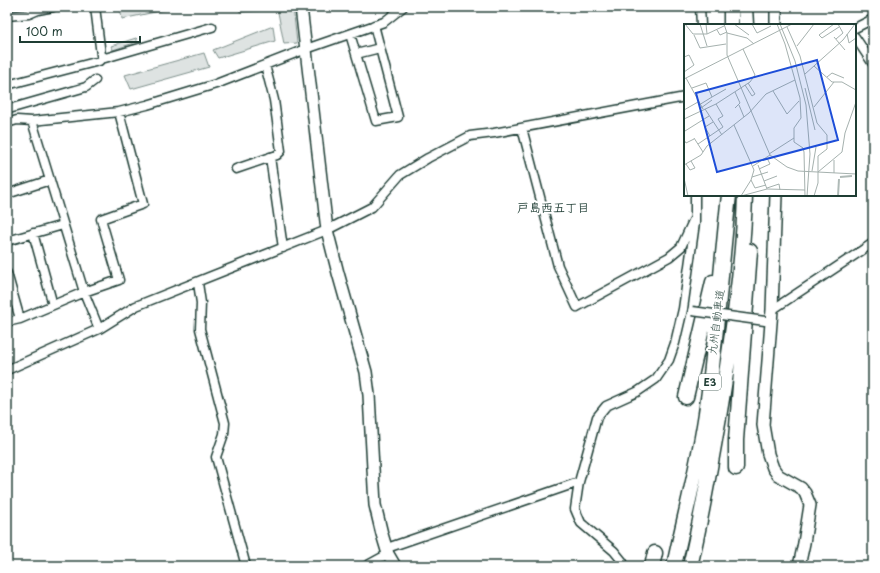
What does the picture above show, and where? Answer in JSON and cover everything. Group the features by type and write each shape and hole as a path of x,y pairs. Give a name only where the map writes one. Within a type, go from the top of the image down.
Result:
{"highway":[{"path":"731,7 731,24"},
{"path":"745,7 746,24"},
{"name":"九州自動車道","path":"674,566 707,407 722,277 729,196"},
{"name":"九州自動車道","path":"690,566 706,489 730,353 744,226 745,196"},
{"path":"736,468 736,440 752,227 751,196"},
{"path":"686,397 725,235"}],"street":[{"path":"7,16 29,14 53,7"},
{"path":"94,7 98,41 101,55 103,57"},
{"path":"301,7 327,230 366,372 369,395 375,505 378,521 388,551 395,566"},
{"path":"7,123 17,120 32,121 119,112 216,84 306,49 384,22 403,7"},
{"path":"700,7 701,24"},
{"path":"776,7 776,24"},
{"path":"856,28 873,19"},
{"path":"350,34 376,121 398,117 374,25"},
{"path":"7,85 99,61 103,57 105,58 212,27"},
{"path":"856,38 873,64"},
{"path":"356,54 380,48"},
{"path":"236,169 277,155 281,151 274,100 265,65"},
{"path":"17,120 8,106 86,87 95,80"},
{"path":"7,370 99,328 136,306 327,230 372,207 400,175 428,158 470,136 522,128 684,97"},
{"path":"7,322 20,319 84,292 119,280 102,218 144,204 119,112"},
{"path":"32,121 84,292 99,328"},
{"path":"522,128 558,266 576,307 669,257 682,247 695,216"},
{"path":"270,157 283,248"},
{"path":"7,194 50,180"},
{"path":"623,566 623,562 614,551 581,523 574,510 579,482 597,417 606,406 638,392 656,379 668,360 675,344 683,309 695,216 695,196"},
{"path":"776,196 772,310 768,321 763,425 768,454 773,468 778,475 801,488 810,505 799,566"},
{"path":"7,240 63,225"},
{"path":"33,233 53,305"},
{"path":"772,310 873,243"},
{"path":"7,273 20,319"},
{"path":"198,282 201,303 200,329 225,423 224,434 216,457 246,566"},
{"path":"683,309 768,321"},
{"path":"366,566 388,551 416,537 579,482"}],"shaded area":[{"path":"120,7 179,7 122,19"},
{"path":"238,7 269,7 270,10 240,12"},
{"path":"277,7 293,7 297,43 284,44"},
{"path":"273,26 275,41 218,58 213,50"},
{"path":"136,38 137,42 113,50 111,46"},
{"path":"204,53 209,67 131,89 125,75"}],"district":[{"name":"戸島西五丁目","path":"553,208"}]}
